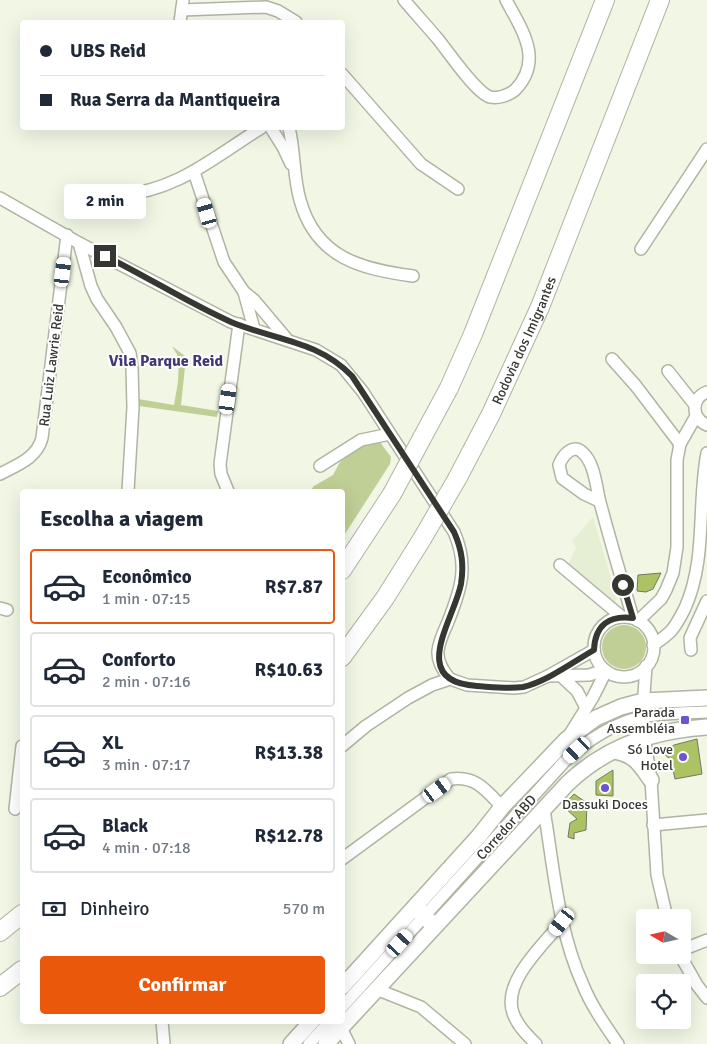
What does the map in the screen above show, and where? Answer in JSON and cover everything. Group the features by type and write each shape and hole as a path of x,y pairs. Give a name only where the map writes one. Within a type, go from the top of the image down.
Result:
{"highway":[{"path":"345,565 392,494 449,388 473,334 605,0"},
{"name":"Rodovia dos Imigrantes","path":"345,653 385,598 422,539 457,480 491,414 540,307 660,0"},
{"path":"0,932 20,916"},
{"path":"0,987 20,972"}],"main road":[{"path":"345,1015 376,989 479,836 502,807 567,739 596,718 643,701 707,698"},
{"path":"345,984 426,916 544,810 587,766 614,751 644,738 675,730 707,727"},
{"path":"614,751 632,756 651,780"},
{"path":"291,1044 309,1024"},
{"path":"326,1044 335,1024"}],"street":[{"path":"404,0 483,92 490,97 498,98 512,93 524,81 529,66 529,52 520,24 506,0"},
{"path":"180,20 182,5 266,7 278,11 293,20"},
{"path":"345,77 421,164 458,189"},
{"path":"118,196 150,192 162,188 194,172 257,130"},
{"path":"272,130 283,147 294,173 306,217 325,244 349,261 359,265 380,271 413,276"},
{"path":"289,130 294,173"},
{"path":"641,249 707,150"},
{"path":"194,172 224,262 244,292 254,300 286,339"},
{"path":"0,198 79,243 239,324 316,350 341,365 363,392 454,532 461,547 463,564 461,583 457,600 442,635 438,652 441,668 450,679 467,685 514,688 532,684 594,650"},
{"name":"Rua Luiz Lawrie Reid","path":"0,474 34,454 40,446 67,235"},
{"path":"79,243 91,286 130,353 134,407 128,489"},
{"path":"244,292 254,329"},
{"path":"227,489 221,474 220,464 239,324"},
{"path":"612,359 636,386 680,444"},
{"path":"668,371 703,423 707,425"},
{"path":"560,566 631,618 649,631 653,653 646,666 640,672 622,676 614,675 606,670 600,664 594,650 596,635 600,628 612,619 631,618 661,599 666,590 673,573 677,547 677,460 680,444 700,396 707,392"},
{"path":"320,466 361,440 390,434"},
{"path":"599,501 584,494 562,478 559,465 565,454 571,450 581,451 592,468 599,501 631,618"},
{"path":"653,645 671,631 684,610 695,585 705,504 704,475 707,453"},
{"path":"671,631 690,644 707,601"},
{"path":"646,666 641,717 651,780 657,875 664,909"},
{"path":"548,676 589,676 606,670"},
{"path":"567,739 606,670"},
{"path":"562,677 577,691 586,708"},
{"path":"345,744 366,726 408,698 432,685 450,679"},
{"name":"Corredor ABD","path":"345,1004 577,750 603,733 641,717 707,712"},
{"path":"15,809 20,764"},
{"path":"345,857 451,780 461,778 470,780 483,788 502,807"},
{"path":"544,810 562,922 582,984 600,1018 618,1044"},
{"path":"653,825 707,820"},
{"path":"535,1044 519,1024 513,1013 510,1000 519,974 562,922"},
{"path":"691,946 707,940"},
{"path":"685,964 707,998"},
{"path":"376,989 421,1007 466,1044"},
{"path":"162,1024 164,1044"},
{"path":"309,1044 335,1024 349,1044"}],"shaded area":[{"path":"593,517 617,599 614,604 565,573 576,547 572,541"}],"green space":[{"path":"172,346 186,357 181,405 218,411 217,417 139,406 138,399 174,405 178,382 179,358"},
{"path":"365,441 380,442 391,457 390,464 345,534 345,489 312,489 333,475 340,462"},
{"path":"624,625 636,629 642,635 646,647 642,659 636,665 624,669 612,665 606,659 602,647 606,635 612,629"}],"building":[{"path":"661,573 653,589 646,592 637,591 638,575"},
{"name":"Só Love Hotel","path":"697,739 702,774 675,779 671,760 663,753 674,745"},
{"name":"Dassuki Doces","path":"613,770 613,796 596,795 596,781"},
{"path":"574,794 587,803 586,830 574,833 574,839 568,837 570,823 577,819 563,806"}],"place":[{"name":"Parada Assembléia","path":"685,720"},
{"name":"Só Love Hotel","path":"683,757"},
{"name":"Dassuki Doces","path":"605,788"}],"district":[{"name":"Vila Parque Reid","path":"166,360"}],"route":[{"path":"105,256 231,322 316,350 330,357 352,376 454,532 461,547 463,570 461,583 457,600 442,635 438,652 441,668 450,679 459,684 514,688 532,684 548,676 594,650 596,635 605,623 622,617 633,618 623,585"}]}
